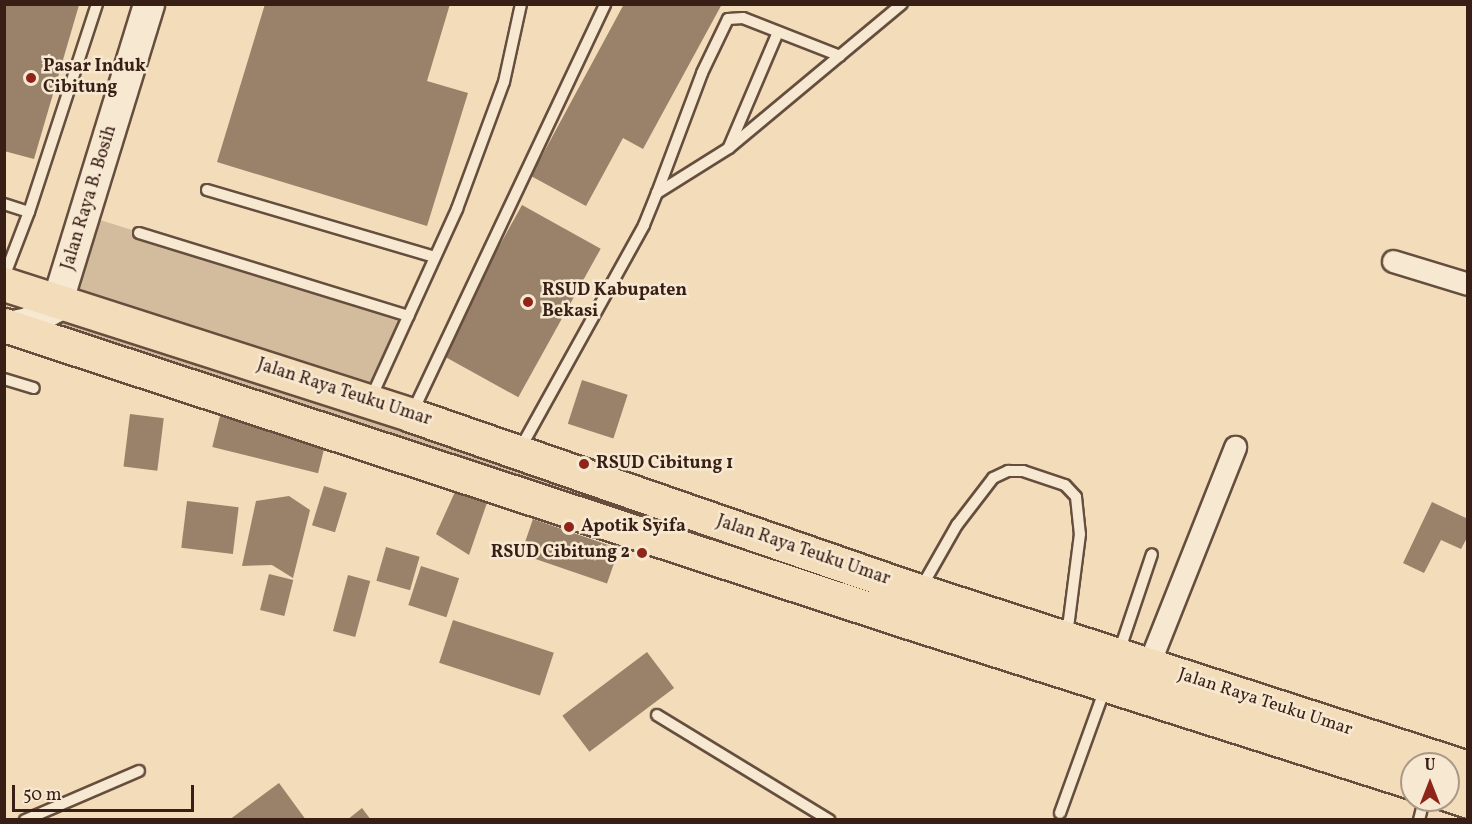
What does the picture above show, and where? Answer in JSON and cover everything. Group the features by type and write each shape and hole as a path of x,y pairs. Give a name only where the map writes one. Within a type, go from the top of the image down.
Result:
{"highway":[{"name":"Jalan Raya Teuku Umar","path":"4,284 411,414 920,591 1067,637 1112,669 1148,666 1467,768"},
{"name":"Jalan Raya Teuku Umar","path":"7,326 906,621 1112,669 1400,777"},
{"path":"501,487 519,451"},
{"path":"906,621 920,591"}],"street":[{"name":"Jalan Raya B. Bosih","path":"58,301 149,4"},
{"path":"1393,261 1467,284"},
{"path":"7,326 47,315 58,301"},
{"path":"1148,666 1234,447"}],"lane":[{"path":"4,277 29,212 97,4"},
{"path":"370,401 457,209 504,82 521,4"},
{"path":"411,414 605,4"},
{"path":"657,193 729,148 900,5"},
{"path":"519,451 644,225 723,24 735,17 742,18 840,56"},
{"path":"729,148 748,94 778,32"},
{"path":"207,190 434,257"},
{"path":"4,204 29,212"},
{"path":"139,233 408,316"},
{"path":"4,379 34,388"},
{"path":"920,591 957,525 993,478 1008,471 1023,471 1065,484 1078,504 1080,534 1067,637"},
{"path":"1060,813 1152,554"},
{"path":"657,715 829,819"},
{"path":"26,819 139,771"}],"shaded area":[{"path":"84,215 408,316 370,400 1412,752 1400,752 1400,778 28,323"}],"building":[{"name":"Pasar Induk Cibitung","path":"4,4 79,5 34,159 4,151"},
{"path":"265,4 450,4 427,81 468,93 427,226 217,162"},
{"path":"624,4 722,4 643,149 623,138 586,206 531,176"},
{"path":"522,205 601,249 518,397 440,354"},
{"path":"582,380 628,395 613,439 568,424"},
{"path":"221,412 327,438 318,473 212,447"},
{"path":"130,414 164,418 157,471 124,467"},
{"path":"459,483 489,497 469,555 436,534"},
{"path":"324,486 347,493 335,532 312,525"},
{"path":"289,496 310,510 293,578 272,565 242,566 256,501"},
{"path":"187,501 239,507 233,554 181,548"},
{"path":"1432,502 1468,519 1468,536 1461,549 1441,540 1424,573 1403,563"},
{"path":"533,519 619,549 607,584 521,554"},
{"path":"386,547 420,557 410,590 376,581"},
{"path":"421,566 459,578 446,617 408,605"},
{"path":"269,574 293,580 284,616 260,610"},
{"path":"348,575 370,581 355,637 333,631"},
{"path":"453,620 554,653 540,696 439,663"},
{"path":"647,652 674,688 589,752 562,716"},
{"path":"279,783 306,820 229,820"},
{"path":"362,808 371,820 347,820"}],"place":[{"name":"Pasar Induk Cibitung","path":"31,78"},
{"name":"RSUD Kabupaten Bekasi","path":"528,302"},
{"name":"RSUD Cibitung 1","path":"584,464"},
{"name":"Apotik Syifa","path":"569,527"},
{"name":"RSUD Cibitung 2","path":"642,553"}]}
